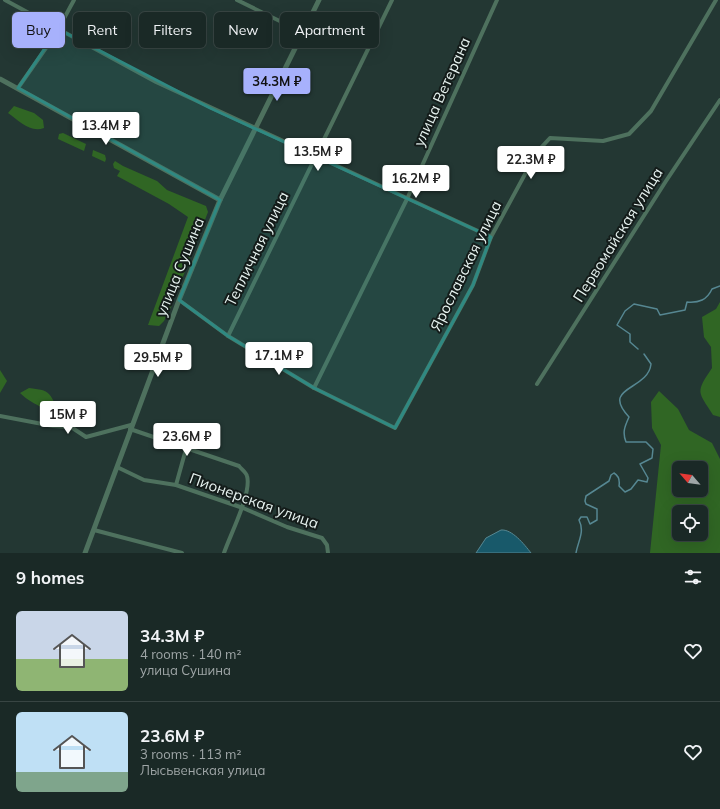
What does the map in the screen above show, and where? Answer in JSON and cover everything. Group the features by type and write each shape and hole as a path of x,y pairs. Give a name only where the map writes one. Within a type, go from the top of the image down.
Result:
{"street":[{"path":"5,0 27,12"},
{"path":"65,16 74,0"},
{"path":"237,0 280,21"},
{"name":"улица Сушина","path":"313,12 319,0"},
{"name":"Тепличная улица","path":"228,336 392,0"},
{"name":"улица Ветерана","path":"314,388 407,199 497,0"},
{"name":"Ярославская улица","path":"314,388 395,428 473,285 491,237 537,152 550,138 603,140 629,134 651,111 716,0"},
{"path":"65,33 156,82 491,237"},
{"path":"18,88 45,48"},
{"name":"улица Сушина","path":"85,553 179,300 220,200 294,48"},
{"path":"0,79 220,200"},
{"name":"Первомайская улица","path":"537,384 666,181 720,100"},
{"path":"179,300 228,336 314,388"},
{"path":"0,416 52,426 71,427 86,437 131,427 186,449 239,466 247,475 243,508 233,527 224,553"},
{"path":"176,485 186,449"},
{"name":"Пионерская улица","path":"117,467 144,480 176,485 243,508 287,527 322,538 327,545 328,553"},
{"path":"94,530 182,553"}],"highlighted area":[{"path":"58,29 210,108 491,237 473,285 395,428 314,388 228,336 179,300 220,200 18,88"}],"green space":[{"path":"14,106 34,113 43,120 44,128 29,128 21,123 8,113"},
{"path":"63,133 86,144 84,151 58,139 59,134"},
{"path":"93,150 105,155 105,162 92,156"},
{"path":"115,161 157,181 167,190 206,206 208,212 177,292 172,293 170,300 172,305 164,321 159,326 148,325 188,217 169,204 117,176 120,171 114,168 113,164"},
{"path":"720,302 720,417 713,415 700,392 703,383 712,368 711,347 704,337 702,317 716,309"},
{"path":"0,370 7,381 0,393"},
{"path":"29,388 42,390 52,398 56,407 58,420 53,418 20,393"},
{"path":"659,391 678,409 689,430 712,443 720,459 720,553 650,553 661,445 652,428 651,402"}],"water":[{"path":"501,530 505,530 513,534 531,553 476,553 486,538"}],"waterway":[{"path":"638,349 630,342 630,334 617,325 625,311 634,304 657,309 660,315 685,310 687,302 702,300 708,296 712,289 720,286"},
{"path":"576,553 581,533 581,524 579,520 581,517 587,517 590,524 597,520 597,509 586,504 586,496 609,481 611,475 614,473 619,478 619,486 625,492 631,489 638,480 647,482 648,478 640,464 652,458 653,449 646,442 626,442 624,432 629,417 621,407 620,399 622,394 648,373 651,364 644,354"}]}
